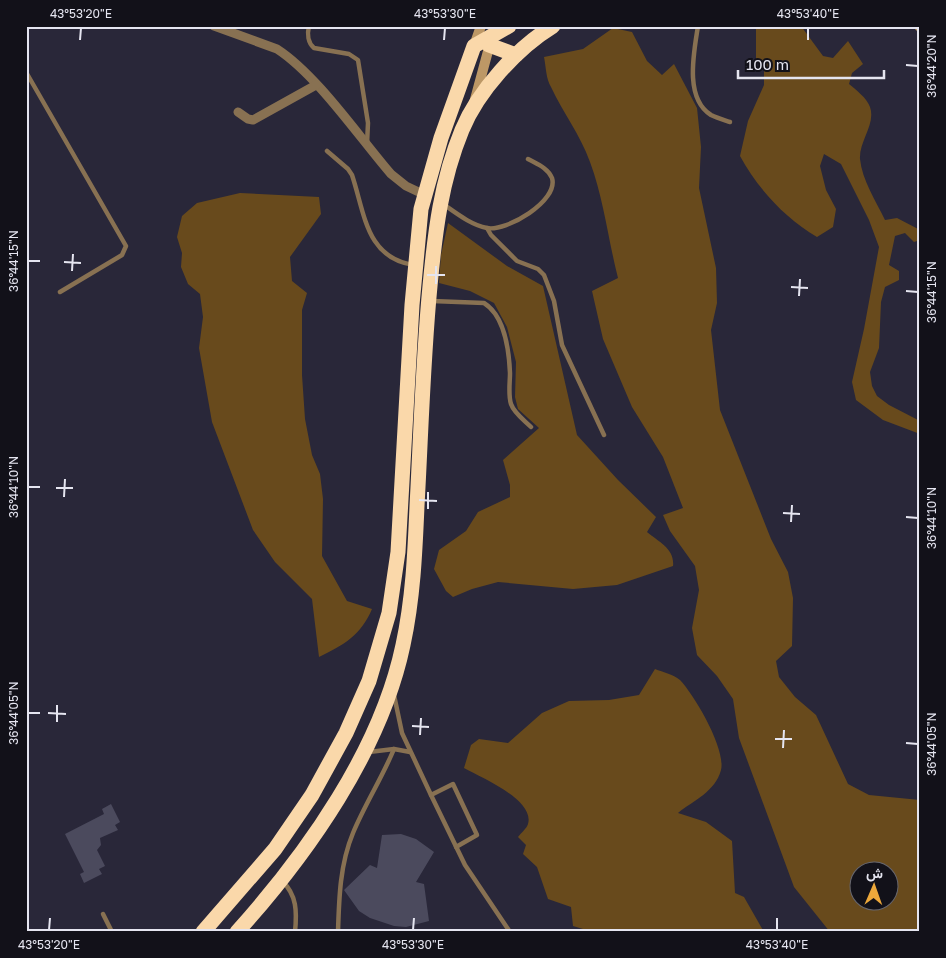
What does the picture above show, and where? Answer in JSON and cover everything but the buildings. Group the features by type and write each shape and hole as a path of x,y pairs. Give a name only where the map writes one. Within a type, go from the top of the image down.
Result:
{"highway":[{"path":"203,932 274,849 312,795 346,733 369,681 380,646 395,584 415,265 425,195 441,138 487,36 509,26"},
{"path":"237,932 326,820 363,753 394,681 411,601 429,300 440,201 460,137 472,112 516,55 553,26"},
{"path":"487,36 516,55"}],"street":[{"path":"214,26 277,49 297,63 391,174 406,186 425,195"},
{"path":"472,112 487,36"},
{"path":"238,112 248,120 253,120 316,85"}],"lane":[{"path":"309,26 308,36 310,45 314,48 349,54 358,60 368,123 367,145"},
{"path":"698,26 692,60 694,86 707,111 730,122"},
{"path":"26,72 126,246 122,255 60,292"},
{"path":"327,151 348,169 352,175 369,231 380,250 400,263 415,265"},
{"path":"440,201 456,213 487,228 505,227 530,213 545,198 553,181 543,167 528,159"},
{"path":"487,228 491,235 517,261 538,269 544,275 554,301 562,345 604,435"},
{"path":"429,300 477,302 489,306 498,318 510,360 510,401 513,408 530,427"},
{"path":"394,681 397,714 410,752 456,847 480,890 510,932"},
{"path":"363,753 379,749 410,752"},
{"path":"338,932 338,907 345,856 360,818 394,750"},
{"path":"431,795 453,784 477,835 456,847"},
{"path":"279,879 294,895 297,919 295,932"},
{"path":"103,914 112,932"}],"shaded area":[{"path":"756,26 801,26 823,56 833,58 848,41 863,64 852,73 849,84 866,100 871,113 871,120 860,152 863,175 885,220 897,218 920,230 920,240 914,242 905,233 895,236 889,265 899,271 899,280 885,287 881,302 879,348 870,372 872,386 877,396 889,405 920,421 920,434 883,420 856,400 852,382 879,247 869,220 841,164 824,154 820,166 826,190 836,209 833,227 817,237 794,221 773,202 755,180 740,156 748,121 764,85 764,67 756,59"},
{"path":"613,28 632,32 647,61 662,75 674,64 697,108 701,147 699,188 716,268 717,303 711,330 720,410 771,539 788,572 793,598 792,646 776,661 779,677 795,697 816,715 848,784 869,795 920,800 920,932 830,932 794,887 739,738 733,699 717,676 697,655 692,628 699,590 695,566 670,531 663,515 683,508 663,457 632,407 603,339 592,291 618,278 595,176 581,142 549,84 544,57 583,49"},
{"path":"240,193 319,197 321,214 290,257 292,281 307,293 302,310 302,375 305,419 312,455 320,474 323,499 322,556 347,601 372,609 363,626 351,638 319,657 312,599 275,562 253,530 212,422 199,348 203,317 200,294 188,284 181,267 182,253 177,237 182,216 197,203"},
{"path":"448,223 507,266 543,286 577,435 618,480 656,517 647,532 669,550 673,566 617,585 573,589 498,582 472,589 453,597 446,591 434,569 439,550 466,531 478,512 510,497 510,485 503,460 539,428 518,409 515,397 516,362 507,327 494,303 470,291 439,283 441,255"},
{"path":"655,669 678,678 686,688 708,723 719,749 721,761 721,770 714,784 703,795 678,813 706,822 732,841 735,893 744,897 764,932 593,932 573,926 571,907 548,899 537,867 523,854 526,845 518,837 528,824 528,815 523,807 516,798 464,768 471,745 479,739 508,743 542,713 569,701 609,700 639,695"}]}
